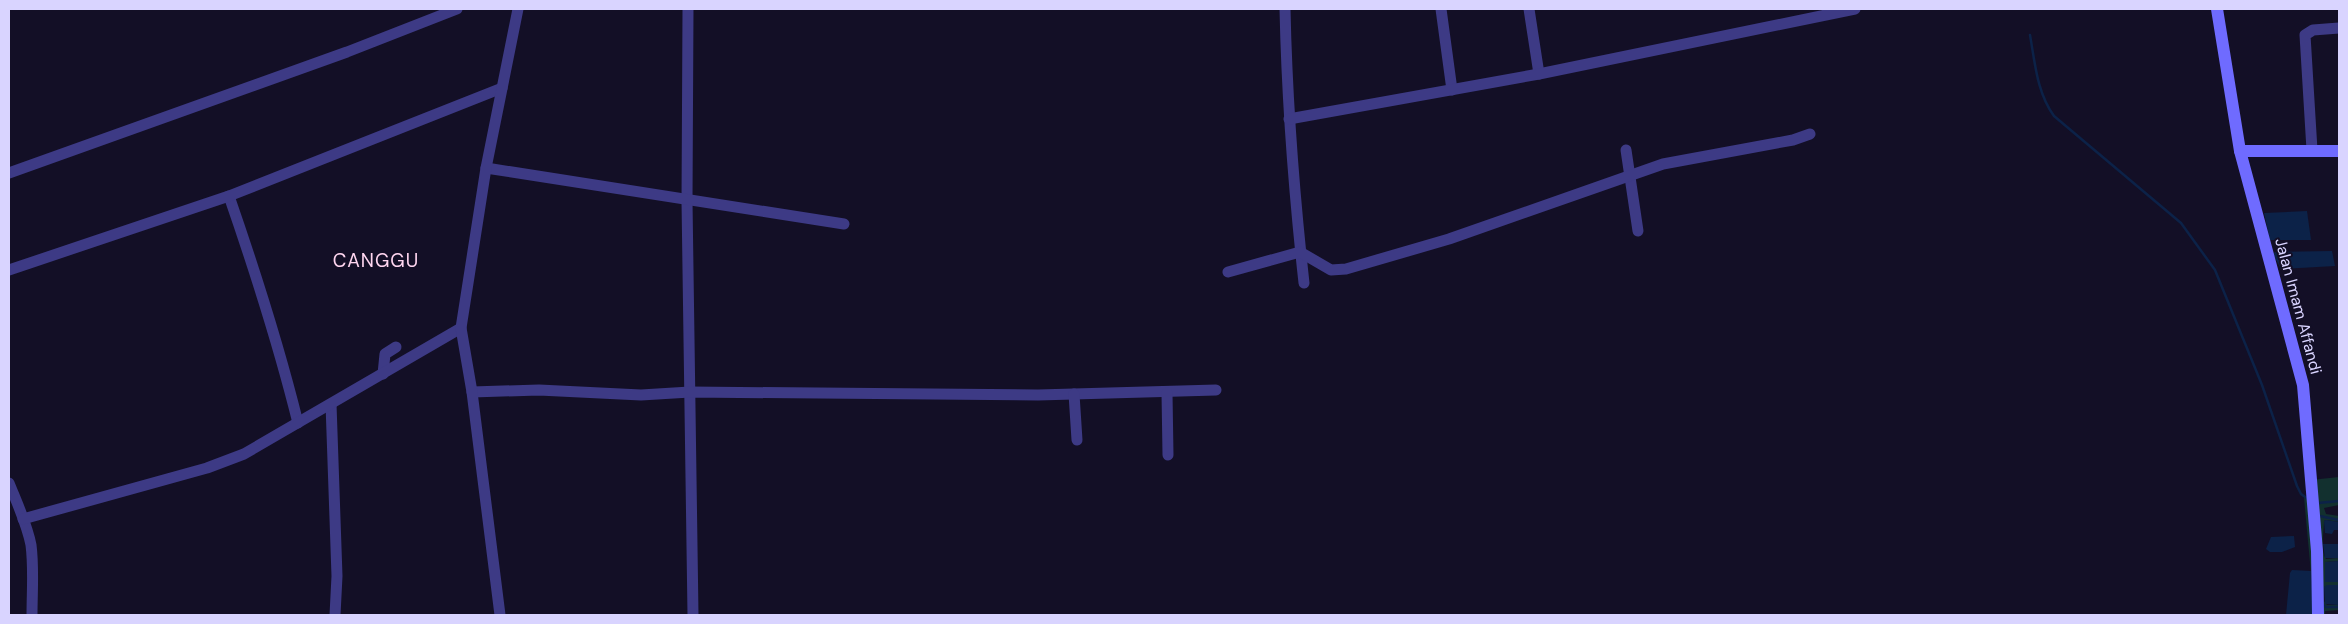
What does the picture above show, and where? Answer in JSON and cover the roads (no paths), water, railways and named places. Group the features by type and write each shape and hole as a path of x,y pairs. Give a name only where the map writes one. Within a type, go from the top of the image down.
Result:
{"street":[{"path":"9,172 338,55 457,9"},
{"path":"500,615 472,392 461,328 486,168 518,9"},
{"path":"688,9 687,201 693,615"},
{"path":"1286,9 1289,119 1304,283"},
{"path":"1441,9 1452,90"},
{"path":"1529,9 1539,74"},
{"path":"1289,119 1539,74 1855,9"},
{"name":"Jalan Imam Affandi","path":"2217,9 2240,151 2300,367 2306,410 2313,500 2318,615"},
{"path":"2312,150 2305,35 2313,30 2339,28"},
{"path":"9,270 229,196 502,88"},
{"path":"1228,272 1300,252 1326,268 1342,270 1449,239 1663,164 1793,140 1810,134"},
{"path":"1626,150 1638,231"},
{"path":"2240,151 2339,150"},
{"path":"486,168 687,201 844,224"},
{"path":"229,196 257,279 288,381 298,423"},
{"path":"23,519 207,468 244,454 461,328"},
{"path":"383,374 384,356 396,347"},
{"path":"472,392 539,390 642,395 690,392 862,395 1074,394 1216,390"},
{"path":"1167,392 1168,455"},
{"path":"1074,394 1077,440"},
{"path":"331,404 337,576 335,615"},
{"path":"9,483 23,519 30,544 33,568 32,615"}],"water":[{"path":"2307,211 2311,240 2270,240 2264,213"},
{"path":"2332,251 2335,266 2281,269 2273,254 2275,252"},
{"path":"2324,521 2339,522 2339,530 2334,530 2332,534 2325,533"},
{"path":"2294,536 2295,547 2282,552 2270,552 2266,549 2271,537"},
{"path":"2323,544 2339,544 2339,558 2325,558"},
{"path":"2339,561 2339,582 2325,582 2325,562"},
{"path":"2292,570 2311,571 2314,615 2286,615 2290,573"},
{"path":"2327,585 2339,585 2339,605 2325,604 2324,587"}],"waterway":[{"path":"2030,35 2040,88 2054,116 2181,223 2215,270 2262,385 2297,486 2301,494 2308,499"},
{"path":"2318,503 2339,501"},
{"path":"2320,516 2339,520"},
{"path":"2322,604 2326,607 2339,607"}],"district":[{"name":"CANGGU","path":"376,260"}]}
